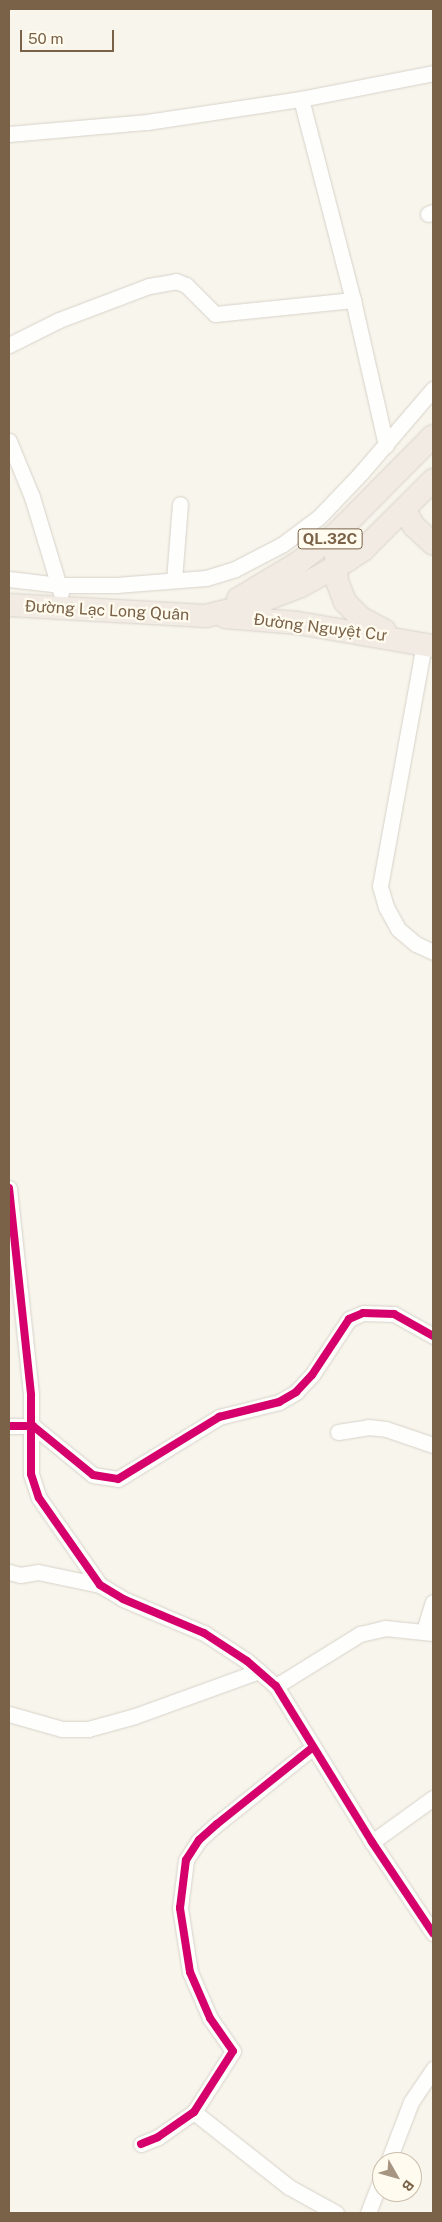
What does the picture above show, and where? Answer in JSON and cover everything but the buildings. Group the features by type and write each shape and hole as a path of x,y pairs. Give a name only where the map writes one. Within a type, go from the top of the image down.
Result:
{"highway":[{"name":"Đường Lạc Long Quân","path":"206,616 298,563 356,513 433,436"},
{"name":"Đường Lạc Long Quân","path":"9,605 61,596 206,616 279,596 335,568 363,550 433,480"},
{"path":"404,509 414,526 433,544"},
{"path":"356,513 340,538 335,568 340,592 352,611 365,621 401,638"},
{"name":"Đường Nguyệt Cư","path":"206,616 298,623 401,638 428,645"}],"street":[{"path":"9,134 147,122 301,99 433,73"},
{"path":"301,99 353,300 386,445"},
{"path":"9,345 59,320 140,289 176,281 186,285 215,314 353,300"},
{"path":"9,579 61,596 220,574 283,544 339,498 433,389"},
{"path":"9,441 32,497 61,596"},
{"path":"174,580 180,504"},
{"path":"428,645 380,886 398,929 416,944 433,952"},
{"path":"9,1188 33,1426 31,1474 34,1487 100,1585"},
{"path":"9,1426 33,1426 94,1475 118,1479 219,1416 279,1402 296,1392 312,1375 349,1319 363,1313 394,1314 433,1336"},
{"path":"338,1432 368,1427 386,1428 433,1446"},
{"path":"9,1572 20,1575 38,1572 100,1585 123,1599 204,1633 259,1671 276,1686 372,1842 433,1933"},
{"path":"276,1686 360,1634 385,1628 429,1632 433,1602"},
{"path":"9,1714 62,1729 88,1729 136,1716 259,1671"},
{"path":"141,2144 158,2136 194,2112 233,2051 210,2018 190,1972 180,1908 186,1860 199,1840 314,1747"},
{"path":"372,1842 433,1798"},
{"path":"392,2152 411,2102 433,2069"},
{"path":"194,2112 289,2187 336,2213"}],"cycle path":[{"path":"9,1188 31,1395 31,1474 39,1498 100,1585 123,1599 204,1633 247,1661 276,1686 372,1842 433,1933"},
{"path":"9,1426 33,1426 93,1475 118,1479 219,1417 279,1402 296,1392 312,1375 349,1319 363,1313 394,1314 433,1336"},
{"path":"141,2144 158,2137 194,2112 233,2051 210,2018 190,1972 180,1908 186,1860 199,1840 313,1747"}]}
